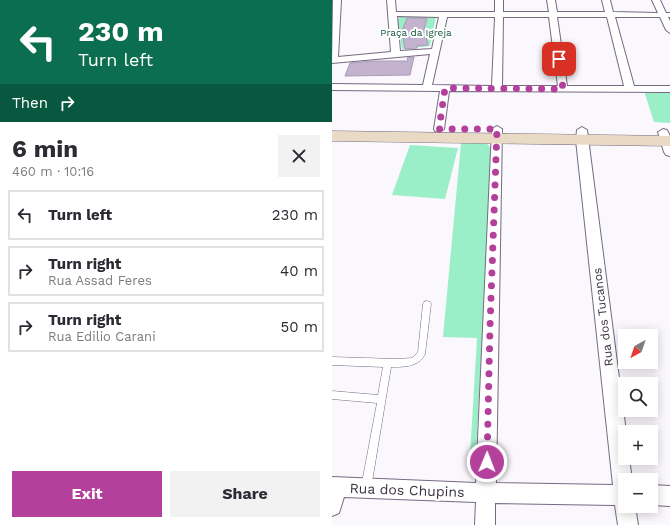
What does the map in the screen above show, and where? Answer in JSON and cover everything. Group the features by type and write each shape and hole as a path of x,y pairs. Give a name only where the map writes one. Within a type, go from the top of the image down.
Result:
{"street":[{"path":"337,0 333,60 436,51"},
{"path":"390,0 395,32 396,54"},
{"path":"497,89 499,0"},
{"path":"551,0 563,89"},
{"path":"606,0 630,90"},
{"path":"656,0 666,15 670,30"},
{"path":"392,14 666,15"},
{"path":"427,88 444,14"},
{"path":"332,87 630,90 670,89"},
{"path":"439,129 445,88"},
{"path":"332,127 439,129 497,134"},
{"path":"485,525 497,134"},
{"path":"332,136 497,134 582,135 668,140"},
{"name":"Rua dos Tucanos","path":"582,135 622,473"},
{"path":"332,506 334,487"},
{"name":"Rua dos Chupins","path":"334,487 618,500"},
{"path":"658,495 670,496"},
{"name":"Rua dos Tucanos","path":"627,513 628,525"}],"lane":[{"path":"332,361 388,363 411,362 420,356 427,304"},
{"path":"366,488 388,363"},
{"path":"332,394 382,399"}],"green space":[{"name":"Praça da Igreja","path":"402,16 436,17 430,46 402,49 397,19"},
{"path":"670,90 670,123 654,122 644,91"},
{"path":"461,143 486,143 492,149 475,472 469,472 477,338 443,337"},
{"path":"410,145 458,148 445,199 392,195"}],"building":[{"name":"Praça da Igreja","path":"407,18 427,18 424,29 428,45 405,49 402,31"},
{"path":"414,57 410,75 345,76 350,63 373,61 408,61 407,58"}],"route":[{"path":"487,462 490,327 498,140 497,129 439,129 445,88 563,89 559,59"}]}
